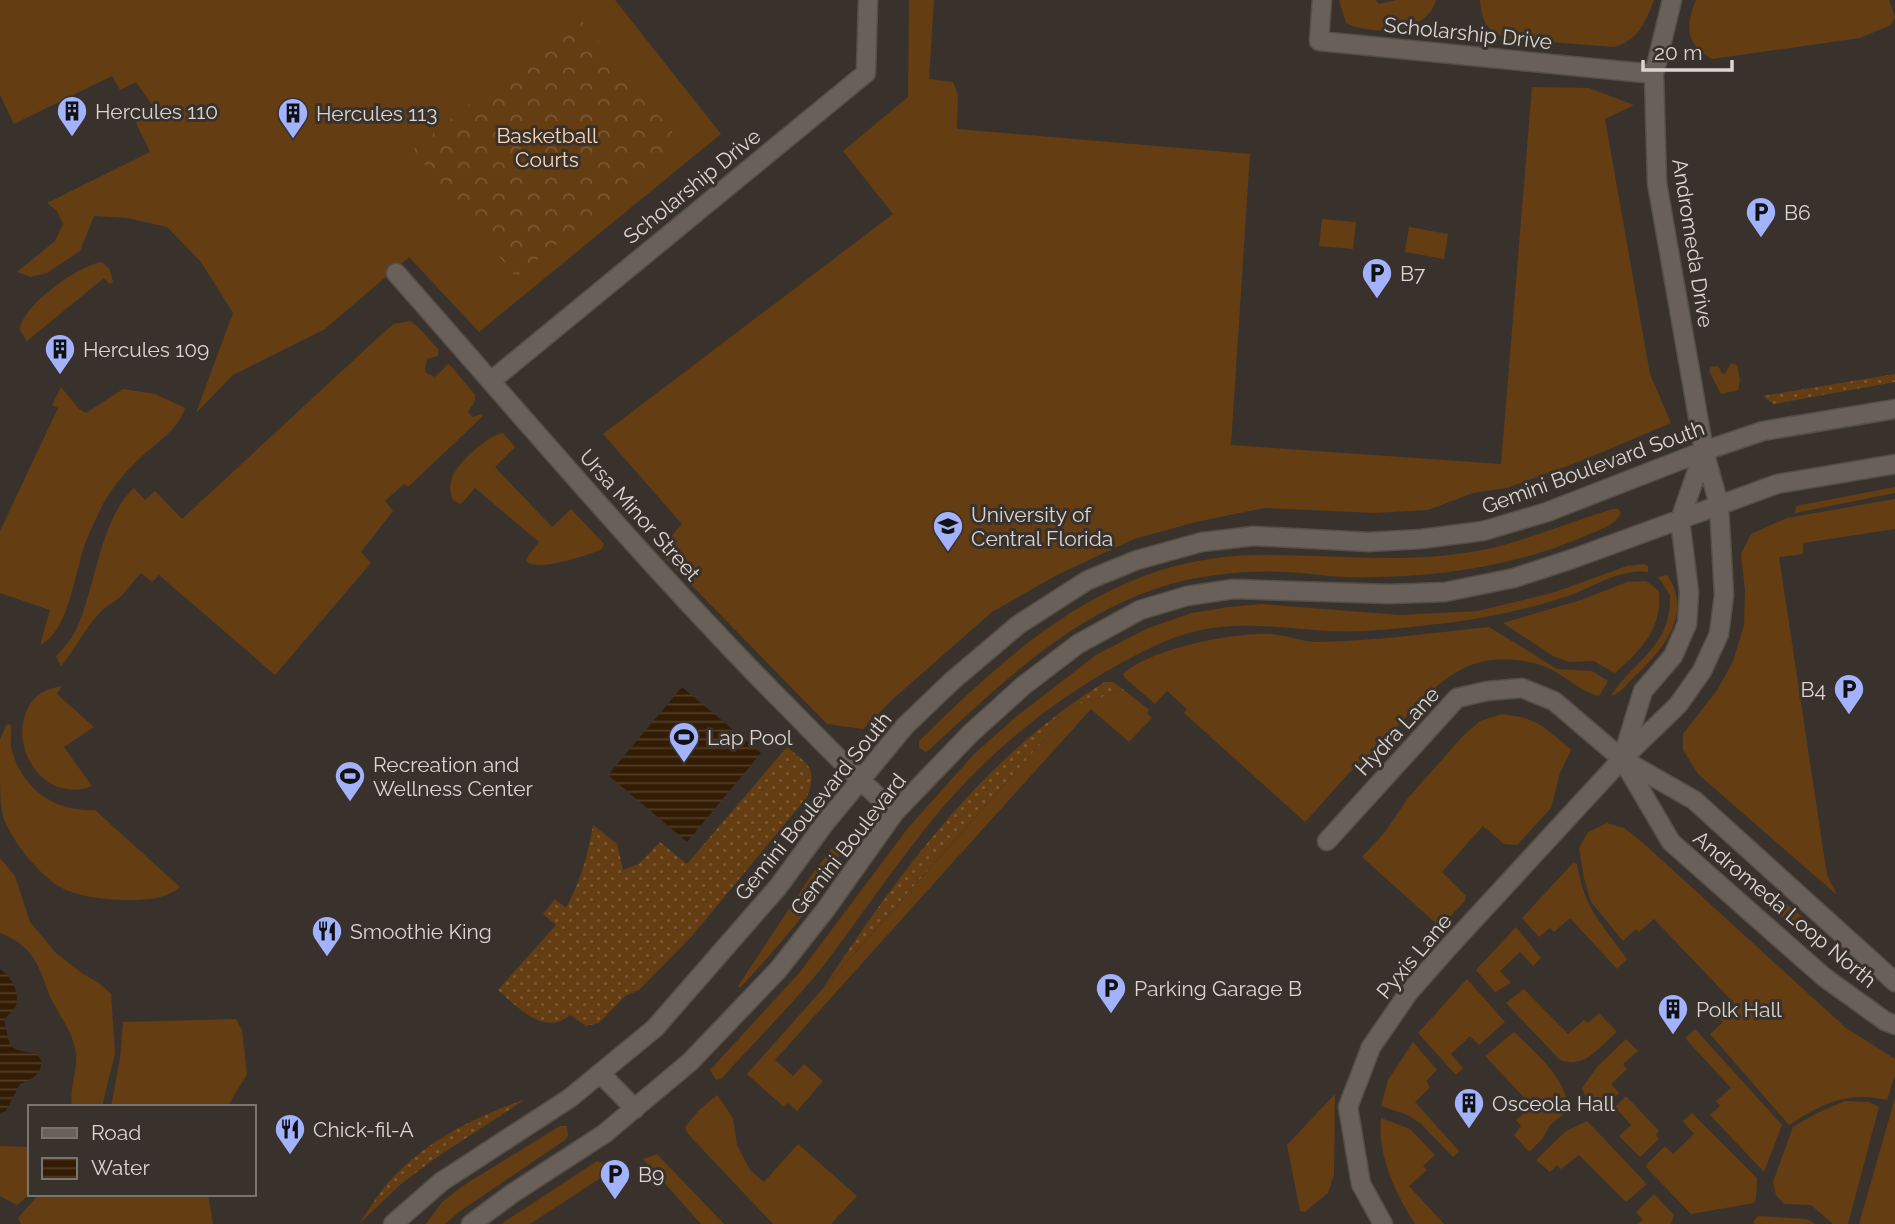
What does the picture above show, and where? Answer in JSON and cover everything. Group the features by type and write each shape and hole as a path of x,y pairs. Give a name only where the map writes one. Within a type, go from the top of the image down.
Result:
{"street":[{"name":"Scholarship Drive","path":"491,381 866,73 868,0"},
{"name":"Scholarship Drive","path":"1322,0 1319,41 1654,74"},
{"name":"Andromeda Drive","path":"1672,0 1654,74 1657,183 1704,451 1719,505"},
{"name":"Ursa Minor Street","path":"396,273 547,446 727,645 859,780 895,812"},
{"name":"Gemini Boulevard South","path":"393,1224 441,1182 570,1098 655,1028 730,945 859,780 905,726 952,681 1018,625 1088,580 1137,560 1202,542 1254,536 1369,541 1421,539 1483,531 1546,512 1763,431 1895,409"},
{"path":"1680,520 1704,451"},
{"path":"1680,520 1777,484 1895,464"},
{"name":"Pyxis Lane","path":"1383,1224 1361,1184 1348,1107 1371,1047 1409,992 1622,759 1678,705 1702,671 1719,634 1724,595 1719,505"},
{"name":"Pyxis Lane","path":"1622,759 1643,691 1673,656 1687,624 1689,592 1680,520"},
{"name":"Gemini Boulevard","path":"471,1224 513,1193 604,1134 690,1062 778,970 895,812 970,734 1023,686 1078,644 1140,610 1187,596 1233,589 1390,594 1445,592 1514,578 1680,520"},
{"name":"Hydra Lane","path":"1327,841 1457,698 1487,691 1522,688 1554,701 1622,759"},
{"name":"Andromeda Loop North","path":"1622,759 1695,800 1895,982"},
{"name":"Andromeda Loop North","path":"1622,759 1671,842 1824,977 1885,1021 1895,1025"},
{"path":"600,1073 635,1109"}],"green space":[{"path":"0,0 615,0 721,134 479,332 409,257 325,329 233,375 196,413 233,313 201,262 167,227 127,218 94,216 80,251 47,273 31,277 17,272 55,241 63,224 57,211 47,203 150,152 135,121 153,106 136,82 120,90 112,76 14,124 0,95"},
{"path":"909,0 934,0 929,79 953,82 958,95 957,129 1250,154 1231,445 1501,464 1532,87 1589,88 1634,105 1605,119 1650,374 1671,423 1581,461 1507,488 1473,493 1428,510 1375,513 1264,508 1196,522 1134,539 1057,575 992,612 863,729 827,724 664,557 663,546 682,524 603,434 893,214 843,151 908,97"},
{"path":"1339,0 1375,0 1379,4 1396,0 1436,0 1431,11 1411,26 1370,30 1346,23"},
{"path":"1480,0 1654,0 1644,23 1635,35 1614,47 1510,39 1487,26"},
{"path":"1696,0 1889,0 1895,17 1891,25 1860,38 1712,59 1697,47 1690,34 1690,18"},
{"name":"Basketball Courts","path":"578,16 681,143 516,277 413,150"},
{"path":"1322,219 1356,222 1353,249 1319,246"},
{"path":"1409,227 1448,234 1444,259 1405,252"},
{"path":"102,262 110,270 113,282 110,284 104,278 27,341 20,330 23,320 40,299 66,279"},
{"path":"410,321 438,349 438,356 427,359 426,373 435,377 448,364 451,366 475,395 475,401 468,412 473,417 481,414 483,416 408,487 404,484 385,501 393,511 361,552 371,563 275,675 159,575 152,582 141,573 122,595 99,613 61,666 56,656 76,630 113,518 134,488 145,500 155,491 182,519 383,333 394,324"},
{"path":"1731,363 1737,365 1740,380 1738,390 1721,394 1709,371 1711,367 1718,366 1725,374"},
{"path":"1895,374 1895,382 1773,404 1763,396"},
{"path":"61,387 79,409 86,413 123,389 155,394 185,408 178,423 133,464 108,496 85,544 70,600 58,628 40,645 50,610 0,593 0,531 58,408 52,405"},
{"path":"503,433 515,447 495,467 552,527 571,509 604,544 602,549 562,562 532,564 526,561 539,542 475,488 462,503 453,500 450,483 460,465 482,444"},
{"path":"1895,487 1895,493 1795,513 1796,506"},
{"path":"1895,499 1895,529 1803,543 1803,554 1779,557 1827,875 1837,895 1698,774 1683,750 1683,734 1718,689 1733,661 1744,625 1745,590 1741,554 1751,534 1787,518"},
{"path":"1613,509 1621,512 1615,521 1583,537 1525,557 1466,570 1374,577 1243,572 1171,584 1136,596 1103,612 1041,652 929,750 926,752 919,748 919,741 956,705 1031,640 1071,612 1114,589 1158,571 1207,559 1259,555 1391,558 1444,556 1525,539"},
{"path":"1627,566 1648,566 1648,572 1617,575 1553,601 1478,618 1358,631 1259,626 1206,629 1153,646 1130,658 1049,709 983,765 925,829 824,965 799,994 722,1078 716,1080 710,1070 800,972 908,828 974,754 1017,716 1096,655 1148,628 1192,613 1262,604 1400,615 1478,611 1555,592"},
{"path":"1667,575 1675,590 1677,604 1676,619 1670,632 1643,669 1611,696 1650,651 1665,628 1670,595 1658,577"},
{"path":"1646,581 1659,591 1654,628 1642,647 1615,673 1594,661 1569,662 1553,656 1503,623 1581,600 1627,582"},
{"path":"1489,627 1557,669 1592,671 1608,681 1599,696 1582,689 1552,670 1533,663 1507,659 1484,661 1464,668 1431,692 1358,764 1305,822 1184,713 1187,709 1167,691 1155,704 1123,674 1152,657 1172,650 1236,636 1271,634 1312,642"},
{"path":"1105,682 1113,682 1124,690 1075,705 823,988 914,860 983,781 1020,745"},
{"path":"62,686 57,694 94,727 64,747 92,786 73,790 55,786 41,776 30,762 24,746 22,728 27,711 37,696"},
{"path":"1124,690 1149,710 1147,713 1152,718 1129,742 1091,709 775,1060 793,1076 804,1064 823,1081 797,1111 788,1103 784,1107 747,1074 1075,705"},
{"path":"1502,714 1524,718 1540,725 1571,750 1560,773 1551,808 1517,845 1504,844 1483,826 1442,872 1466,896 1465,901 1440,927 1362,857 1385,832 1408,798 1463,736 1480,721"},
{"path":"10,724 12,751 17,765 33,787 43,796 67,807 95,810 180,887 168,895 153,898 107,899 67,890 43,874 19,845 3,816 0,740 6,725"},
{"path":"787,747 801,758 811,773 807,797 692,936 639,990 625,996 599,1023 586,1026 570,1015 561,1021 541,1021 523,1011 498,990 556,925 543,914 555,899 566,908 583,867 593,825 617,844 623,870 639,864 660,842 687,864"},
{"path":"1607,823 1624,828 1642,842 1846,1028 1895,1059 1895,1075 1887,1100 1847,1098 1824,1105 1789,1125 1710,1034 1723,1022 1718,1017 1734,1003 1654,919 1639,932 1636,929 1623,941 1591,902 1579,848 1588,832"},
{"path":"833,847 840,851 836,865 813,902 740,988 738,986"},
{"path":"0,858 15,876 30,922 56,953 111,994 115,1053 102,1105 72,1105 76,1053 72,1037 31,955 18,942 0,933"},
{"path":"1574,862 1577,864 1589,905 1627,959 1617,969 1570,918 1554,932 1550,928 1539,937 1522,918"},
{"path":"1744,878 1781,899 1826,937 1823,940 1813,937 1791,925 1743,881"},
{"path":"1516,927 1541,958 1533,966 1520,952 1500,971 1511,983 1495,992 1476,970"},
{"path":"1467,979 1505,1022 1479,1045 1470,1036 1451,1054 1463,1068 1456,1075 1418,1033"},
{"path":"1524,989 1568,1034 1584,1020 1588,1023 1599,1013 1617,1032 1583,1060 1568,1062 1559,1059 1506,1003"},
{"path":"236,1019 242,1030 247,1074 229,1104 111,1105 123,1022"},
{"path":"1695,1029 1782,1125 1764,1172 1710,1115 1720,1106 1716,1101 1731,1088 1685,1038"},
{"path":"1514,1032 1550,1068 1564,1090 1567,1101 1566,1112 1550,1125 1543,1138 1529,1152 1514,1135 1521,1126 1516,1120 1532,1106 1485,1056"},
{"path":"1626,1039 1638,1051 1623,1064 1627,1069 1611,1084 1619,1093 1597,1114 1582,1088 1597,1067"},
{"path":"1413,1042 1437,1070 1426,1081 1430,1087 1415,1102 1459,1151 1453,1157 1421,1124 1408,1115 1381,1106 1388,1080"},
{"path":"1335,1094 1334,1175 1328,1193 1305,1212 1300,1211 1287,1145"},
{"path":"717,1095 733,1118 737,1145 750,1170 764,1182 798,1144 857,1196 831,1224 773,1224 688,1134 685,1127 699,1110"},
{"path":"1626,1096 1659,1131 1656,1135 1659,1139 1640,1157 1619,1136 1631,1125 1615,1107"},
{"path":"1895,1098 1895,1224 1859,1224"},
{"path":"524,1100 401,1184 359,1224 387,1184 417,1156 468,1123"},
{"path":"1845,1101 1869,1102 1879,1107 1848,1224 1833,1224 1811,1205 1784,1204 1776,1195 1773,1182 1793,1127"},
{"path":"1692,1113 1757,1178 1754,1203 1691,1214 1646,1167 1665,1146 1673,1154 1694,1134 1683,1121"},
{"path":"1381,1118 1410,1129 1435,1155 1423,1166 1427,1170 1409,1186 1444,1224 1415,1224 1389,1174 1382,1146"},
{"path":"1587,1121 1645,1182 1646,1185 1626,1202 1579,1155 1561,1169 1557,1165 1550,1172 1536,1160 1566,1131"},
{"path":"560,1126 567,1126 568,1136 565,1140 445,1224 426,1224 442,1202 464,1185"},
{"path":"0,1146 28,1147 28,1196 17,1205 0,1196"},
{"path":"657,1154 724,1224 701,1224 643,1159"},
{"path":"597,1161 608,1169 599,1179 530,1224 501,1224"},
{"path":"1654,1194 1674,1215 1671,1224 1638,1224 1643,1220 1636,1212"},
{"path":"37,1196 208,1196 213,1224 21,1224 18,1218"},
{"path":"1758,1216 1807,1219 1815,1224 1754,1224"}],"water":[{"name":"Lap Pool","path":"682,687 761,753 687,842 608,775"},
{"path":"0,969 11,980 17,996 15,1008 4,1020 9,1041 18,1050 36,1053 42,1061 38,1073 20,1084 6,1111 0,1113"}],"place":[{"name":"Hercules 110","path":"72,138"},
{"name":"Hercules 113","path":"293,140"},
{"name":"B6","path":"1761,239"},
{"name":"B7","path":"1377,300"},
{"name":"Hercules 109","path":"60,376"},
{"name":"University of Central Florida","path":"948,553"},
{"name":"B4","path":"1849,716"},
{"name":"Lap Pool","path":"684,764"},
{"name":"Recreation and Wellness Center","path":"350,803"},
{"name":"Smoothie King","path":"327,958"},
{"name":"Parking Garage B","path":"1111,1015"},
{"name":"Polk Hall","path":"1673,1036"},
{"name":"Osceola Hall","path":"1469,1130"},
{"name":"Chick-fil-A","path":"290,1156"},
{"name":"B9","path":"615,1201"}]}
